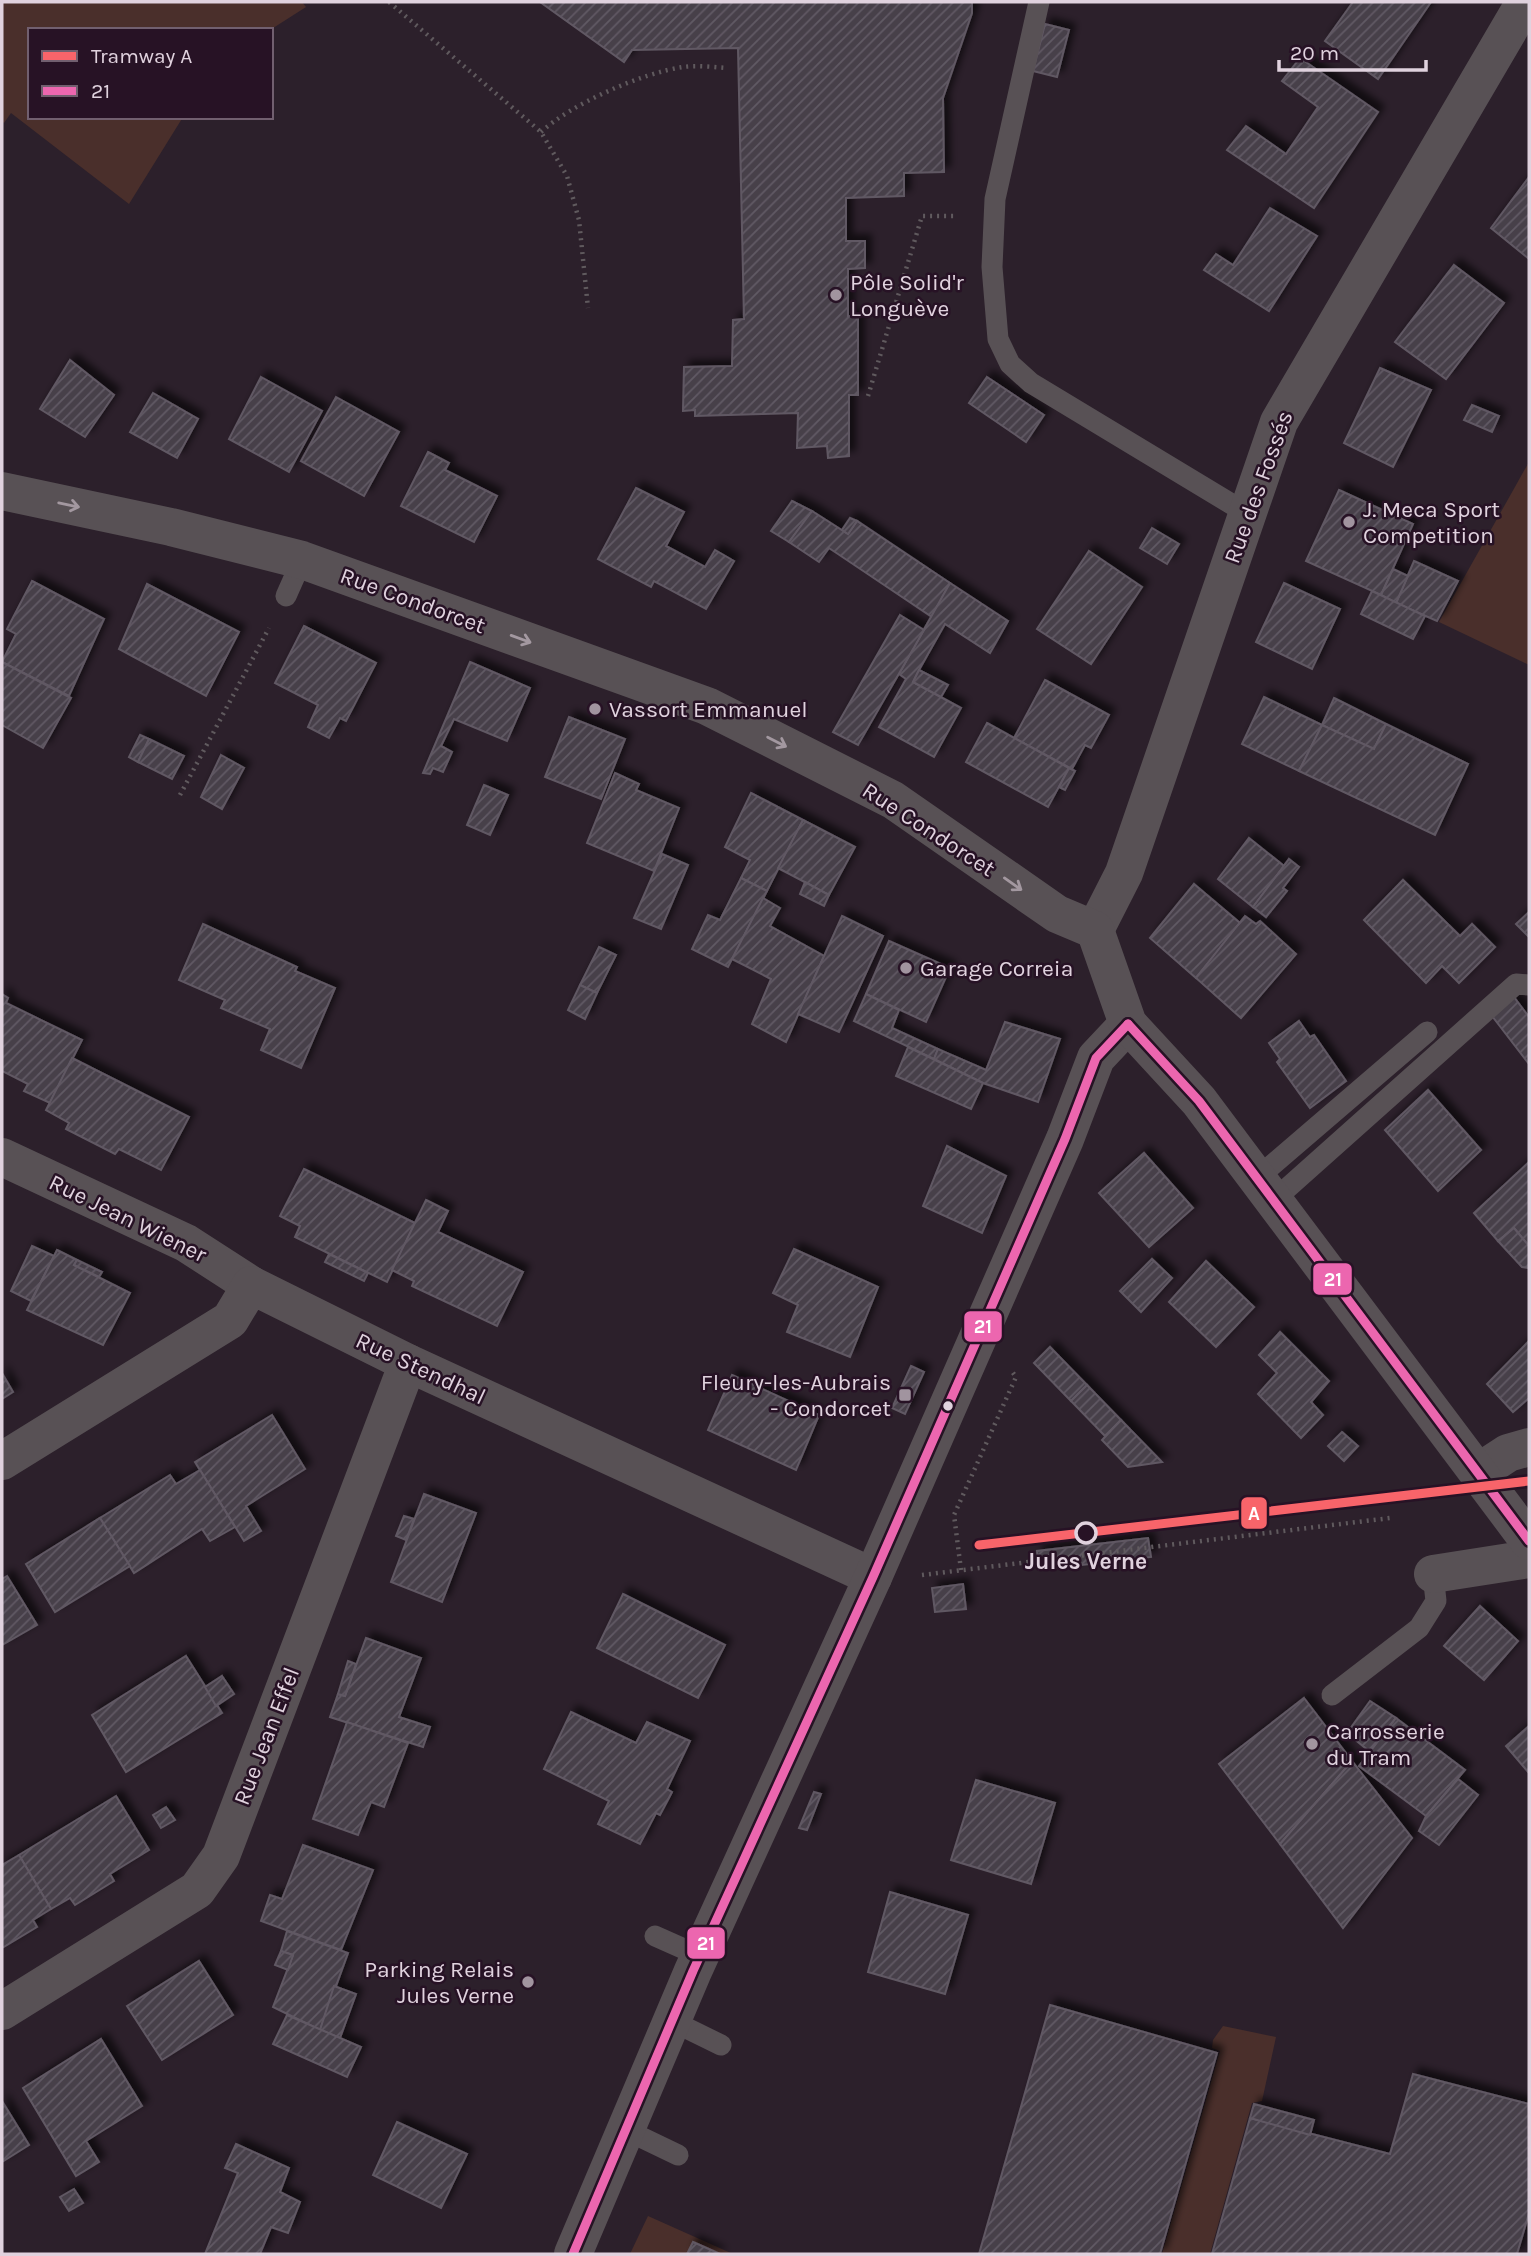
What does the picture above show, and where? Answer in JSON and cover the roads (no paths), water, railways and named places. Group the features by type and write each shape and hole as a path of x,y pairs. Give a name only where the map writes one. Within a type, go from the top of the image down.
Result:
{"street":[{"name":"Rue des Fossés","path":"1096,930 1124,873 1279,422 1293,392 1525,2"},
{"name":"Rue Condorcet","path":"2,491 171,527 302,560 707,706 893,800 1057,914 1096,930"},
{"path":"1096,930 1128,1024 1199,1101 1529,1541"},
{"path":"573,2254 672,2021 873,1577 1065,1139 1096,1058 1128,1024"},
{"name":"Rue Jean Wiener","path":"2,1157 186,1243 251,1285"},
{"path":"2,1461 230,1320 251,1285"},
{"name":"Rue Stendhal","path":"251,1285 408,1363 873,1577"},
{"name":"Rue Jean Effel","path":"2,2011 197,1890 211,1874 221,1856 408,1363"},
{"path":"1479,1472 1508,1453 1529,1447"},
{"path":"1433,1574 1529,1559"}],"lane":[{"path":"1039,2 995,199 992,267 998,339 1010,364 1031,383 1248,514"},
{"path":"286,596 302,560"},
{"path":"1265,1189 1516,984 1529,985"},
{"path":"1265,1189 1427,1031"},
{"path":"1332,1695 1419,1628 1436,1601 1433,1574"},
{"path":"656,1936 701,1956"},
{"path":"672,2021 721,2045"},
{"path":"626,2130 678,2155"}],"tram line":[{"name":"A","path":"979,1545 1529,1481"}],"place":[{"name":"Pôle Solid'r Longuève","path":"836,295"},
{"name":"J. Meca Sport Competition","path":"1349,522"},
{"name":"Vassort Emmanuel","path":"595,709"},
{"name":"Garage Correia","path":"906,968"},
{"name":"Fleury-les-Aubrais - Condorcet","path":"905,1395"},
{"name":"Jules Verne","path":"1086,1533"},
{"name":"Carrosserie du Tram","path":"1312,1744"},
{"name":"Parking Relais Jules Verne","path":"528,1982"}]}
